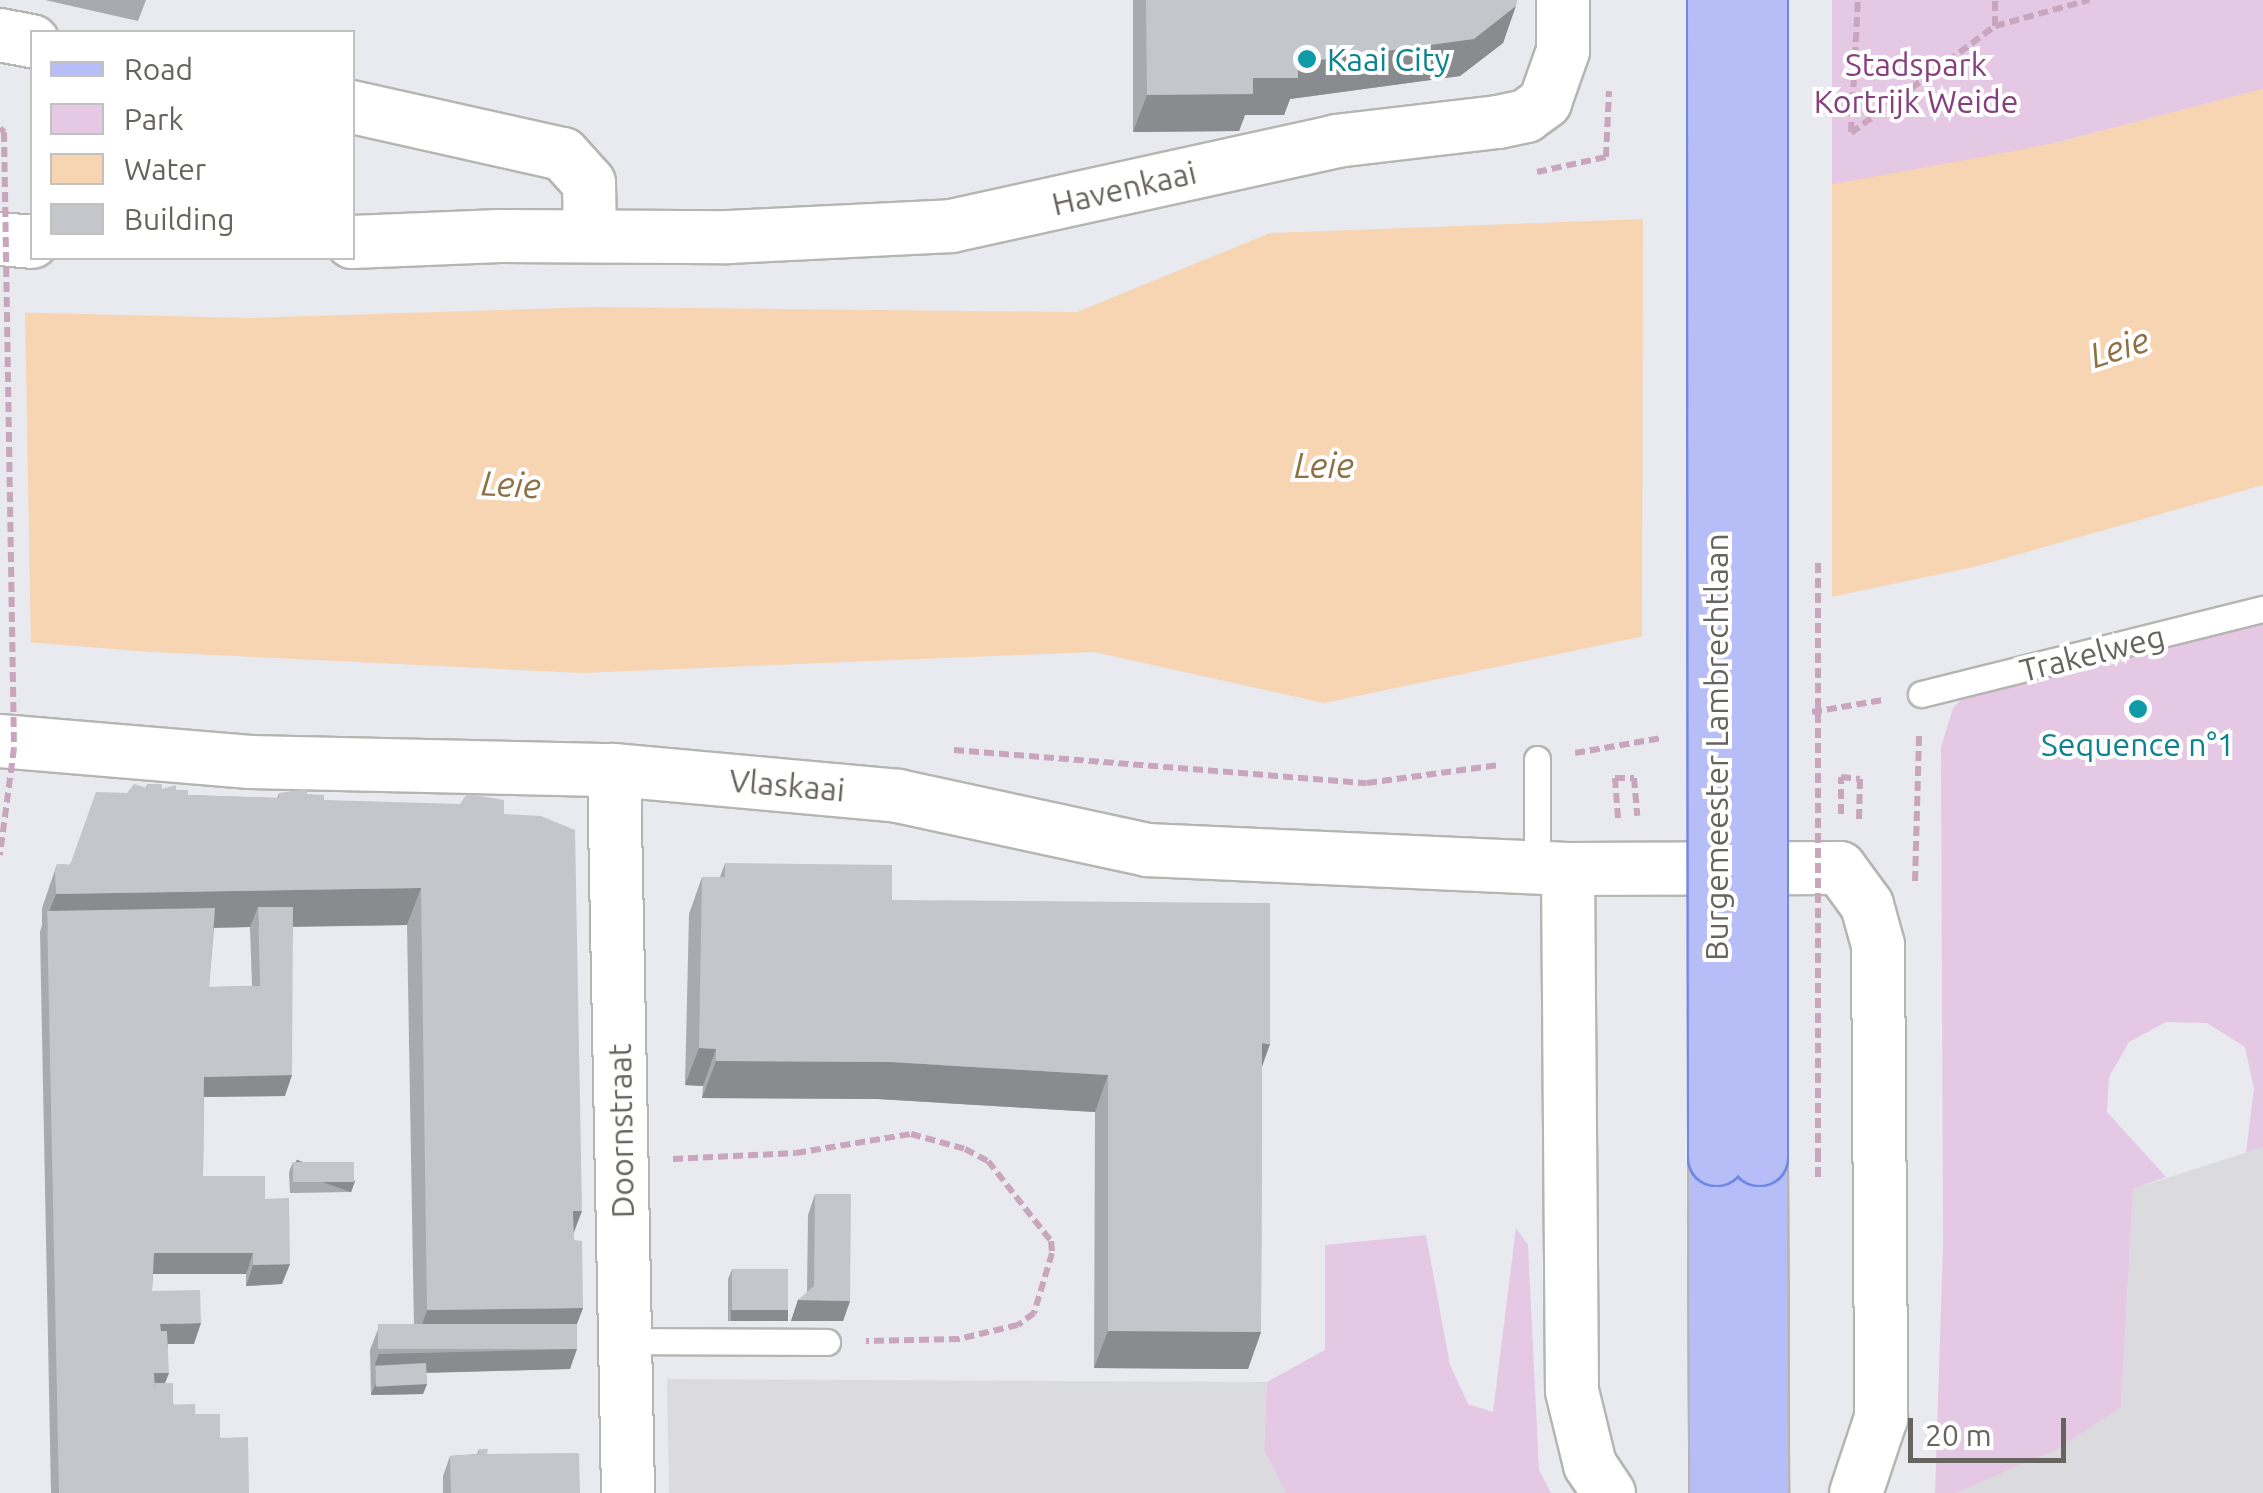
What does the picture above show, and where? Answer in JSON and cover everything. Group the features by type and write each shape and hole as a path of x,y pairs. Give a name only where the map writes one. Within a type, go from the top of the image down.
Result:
{"main road":[{"name":"Burgemeester Lambrechtlaan","path":"1715,0 1738,1157 1760,1493"},
{"name":"Burgemeester Lambrechtlaan","path":"1717,1493 1738,1157 1760,0"}],"street":[{"name":"Havenkaai","path":"355,242 590,235 730,237 951,226 1336,142 1526,116 1545,102 1556,81 1563,51 1564,0"},
{"path":"0,35 30,41"},
{"path":"355,108 563,154 589,183 590,235"},
{"path":"0,239 30,242"},
{"name":"Vlaskaai","path":"0,741 250,762 614,770 898,796 1147,850 1553,869 1840,868 1867,905 1878,945 1880,1418 1856,1493"},
{"name":"Doornstraat","path":"614,770 628,1493"},
{"path":"1553,869 1572,1391 1590,1465 1610,1493"}],"lane":[{"name":"Trakelweg","path":"1920,694 2263,609"},
{"path":"1537,760 1553,869"},
{"path":"626,1340 827,1342"}],"path":[{"path":"1858,0 1851,133 1995,26 2089,0"},
{"path":"1995,0 1995,26"},
{"path":"1606,157 1609,97"},
{"path":"0,128 4,152 14,748 0,855"},
{"path":"934,748 1368,783 1537,760"},
{"path":"1620,834 1615,778 1634,778 1638,832"},
{"path":"1840,826 1842,778 1860,779 1858,835"},
{"path":"622,1158 719,1159 796,1154 911,1134 965,1148 988,1161 1050,1242 1052,1253 1034,1313 1018,1325 959,1339 827,1342"}],"shaded area":[{"path":"2263,1147 2263,1493 1956,1493 2056,1450 2121,1407 2133,1189"},
{"path":"667,1379 1267,1382 1264,1451 1286,1493 669,1493"}],"green space":[{"name":"Stadspark Kortrijk Weide","path":"1832,0 2263,0 2263,89 2051,144 1832,188"},
{"path":"2263,622 2263,1147 2246,1152 2254,1089 2245,1047 2207,1023 2166,1022 2129,1042 2109,1077 2107,1112 2166,1177 2133,1189 2121,1407 2056,1450 1956,1493 1935,1493 1943,1246 1941,747 1953,708 1970,690 2148,653"},
{"path":"1516,1228 1528,1245 1539,1470 1551,1493 1286,1493 1264,1451 1267,1382 1325,1350 1325,1245 1426,1235 1450,1365 1468,1404 1493,1412"}],"water":[{"name":"Leie","path":"2263,89 2263,485 1974,567 1324,703 1094,652 582,673 152,652 0,640 0,312 250,318 594,307 1077,312 1270,233 1643,219 2051,144"}],"pier":[{"path":"1832,183 1832,603 1642,642 1643,214"},
{"path":"0,307 25,310 31,647 0,645"}],"building":[{"name":"Kaai City","path":"1146,0 1517,0 1516,6 1474,39 1298,63 1298,78 1253,78 1253,94 1147,95"},
{"path":"134,784 147,788 147,784 162,784 162,789 176,785 176,790 188,790 188,795 279,798 279,793 307,789 307,794 324,795 324,800 460,804 467,794 504,800 504,814 541,816 575,830 582,1211 573,1211 574,1240 582,1241 583,1308 427,1310 421,888 56,894 57,864 70,865 96,792 127,793"},
{"path":"725,863 892,865 892,900 1270,903 1270,1044 1262,1043 1261,1332 1108,1331 1108,1075 891,1062 716,1061 716,1049 699,1048 702,877 725,877"},
{"path":"258,907 293,907 292,1075 204,1077 203,1176 265,1176 265,1199 289,1198 290,1264 253,1265 253,1253 154,1253 152,1291 200,1290 201,1323 160,1324 161,1331 167,1331 169,1373 154,1373 156,1405 195,1404 196,1439 248,1437 249,1493 59,1493 47,911 215,908 209,987 260,986"},
{"path":"293,1162 354,1162 354,1182 293,1182"},
{"path":"815,1194 851,1194 850,1301 798,1300 814,1286"},
{"path":"732,1269 788,1269 788,1310 732,1310"},
{"path":"378,1324 577,1324 577,1349 378,1349"},
{"path":"426,1363 427,1384 376,1387 375,1366"},
{"path":"155,1383 173,1383 173,1405 155,1405"},
{"path":"195,1414 220,1414 220,1439 195,1439"},
{"path":"479,1449 488,1449 487,1454 579,1453 580,1493 451,1493 450,1456 479,1454"}],"place":[{"name":"Kaai City","path":"1307,59"},
{"name":"Sequence n°1","path":"2138,709"}]}
